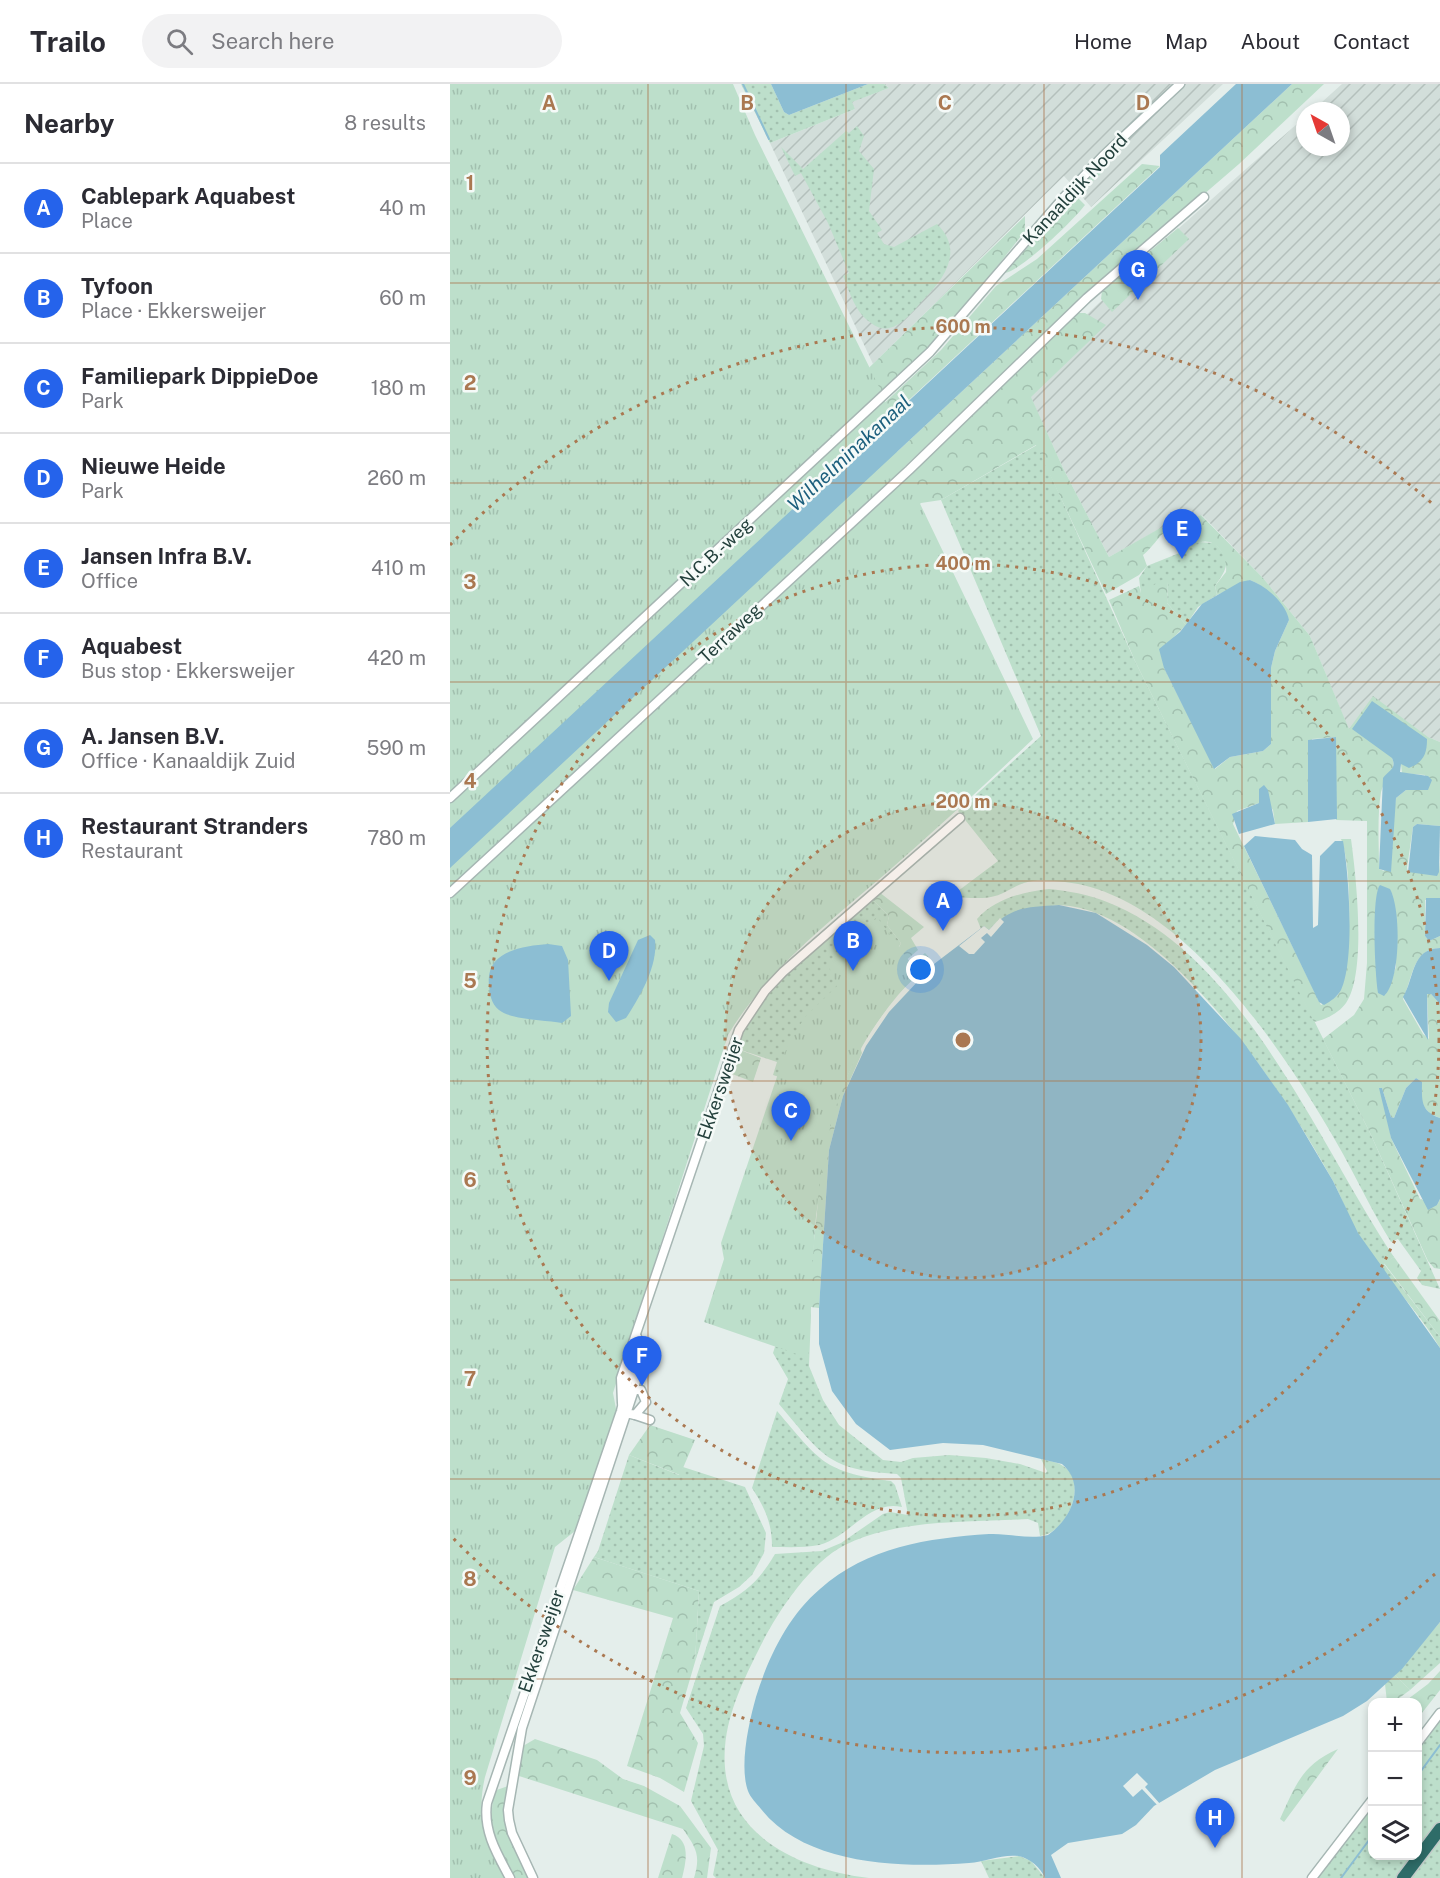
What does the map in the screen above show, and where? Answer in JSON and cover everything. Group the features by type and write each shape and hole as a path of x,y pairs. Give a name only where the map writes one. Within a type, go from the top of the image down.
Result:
{"highway":[{"path":"1403,1878 1440,1828"}],"street":[{"name":"Kanaaldijk Noord","path":"977,300 1064,197 1103,156 1180,84"},
{"name":"Terraweg","path":"450,893 909,470 1087,297 1204,197"},
{"name":"N.C.B.-weg","path":"450,798 884,397 930,352 977,300"},
{"name":"Ekkersweijer","path":"510,1878 490,1838 485,1815 487,1803 623,1399 621,1378 739,1030 765,991 783,972 960,818"},
{"name":"Ekkersweijer","path":"533,1878 512,1833 509,1820 519,1738 631,1414 640,1362 637,1334"},
{"name":"Ekkersweijer","path":"631,1414 646,1402 641,1390 634,1390"},
{"path":"623,1399 634,1390"},
{"path":"631,1414 650,1420"},
{"path":"1422,1737 1440,1713"},
{"path":"1312,1878 1368,1805"}],"shaded area":[{"path":"884,84 1223,84 1091,207 1064,176 873,364 770,143 855,109 851,102 889,88"},
{"path":"1342,84 1440,84 1440,742 1428,737 1349,730 1310,636 1263,578 1202,515 1186,521 1180,518 1109,557 1063,468 1021,376 1178,229 1296,125 1296,156 1350,156 1350,102 1322,102"}],"green space":[{"path":"450,84 733,84 755,135 884,397 900,462 1033,739 780,968 761,989 728,1035 613,1393 617,1414 575,1531 555,1547 485,1777 482,1806 485,1829 506,1878 450,1878"},
{"path":"741,84 771,84 784,112 789,115 868,84 884,84 889,88 852,102 855,109 770,143"},
{"path":"1292,84 1324,84 1305,102 1296,102 1296,110 1239,164 1058,320 901,470 798,544"},
{"path":"857,126 864,136 859,151 874,169 869,211 882,230 877,233 884,244 894,247 937,224 949,244 949,263 939,282 901,323 894,327 879,327 871,323 857,308 843,276 849,273 828,223 801,173 795,176 781,147 803,169 846,131 849,133"},
{"path":"1142,164 1160,166 778,522 722,555 941,350 996,286 1037,259"},
{"path":"1099,166 1104,171 1076,196 1085,205 1079,212 1035,254 1005,273"},
{"path":"1025,216 1025,231 948,329 697,566 842,394"},
{"path":"1178,228 1189,239 1112,312 1101,299 1102,291"},
{"path":"1077,313 1085,313 1106,325 1031,397 1063,468 1109,557 1180,517 1186,521 1201,515 1263,578 1310,636 1349,729 1373,696 1428,737 1440,742 1440,826 1417,824 1413,827 1407,868 1408,872 1439,872 1440,862 1440,898 1425,900 1425,936 1429,941 1440,936 1440,948 1424,953 1419,959 1403,999 1423,1034 1429,1039 1427,994 1431,994 1440,1004 1440,1118 1430,1114 1421,1103 1422,1085 1416,1078 1406,1088 1394,1118 1391,1117 1382,1088 1391,1138 1420,1199 1437,1205 1440,1199 1440,1269 1434,1268 1428,1261 1371,1135 1323,1039 1354,1015 1364,999 1367,963 1367,821 1336,820 1336,737 1312,739 1308,822 1275,824 1273,810 1259,792 1259,803 1237,811 1233,824 1321,1005 1338,995 1343,982 1348,942 1349,894 1348,872 1341,839 1351,839 1358,923 1356,969 1352,989 1340,1010 1323,1020 1314,1022 1135,661 1109,600 1139,586 1141,593 1162,580 1168,582 1167,603 1186,625 1174,637 1164,668 1215,769 1230,757 1263,751 1271,744 1271,668 1275,651 1289,620 1273,597 1250,580 1217,595 1215,586 1226,572 1222,552 1218,547 1207,542 1194,545 1190,537 1185,539 1177,526 1163,533 1143,555 1147,566 1139,575 1106,594 1036,445 941,500 921,503 450,896","holes":["1392,758 1401,764 1402,773 1425,775 1428,790 1406,790 1396,798 1384,871 1379,869 1379,811 1381,792 1393,767","1392,893 1396,967 1385,995 1376,938"]},
{"path":"1037,445 1135,661 1371,1135 1440,1289 1422,1285 1417,1278 1421,1271 1398,1239 1391,1242 1320,1115 1263,1029 1191,948 1151,916 1109,893 1065,882 1029,882 990,897 950,897 998,861 958,811 1041,736 941,500"},
{"path":"1190,537 1198,542 1214,543 1224,554 1226,564 1215,586 1217,595 1198,607 1186,625 1167,603 1168,582 1141,594 1139,578 1147,566 1187,550 1183,540"},
{"path":"1049,889 1100,899 1155,928 1199,964 1238,1008 1306,1109 1394,1257 1384,1264 1440,1337 1440,1348 1421,1319 1367,1249 1354,1228 1333,1181 1286,1103 1219,1013 1180,972 1140,938 1100,915 1060,905 1011,916 989,930 981,929 977,919 992,906 1029,892"},
{"path":"879,892 924,927 911,938 918,950 896,969 892,961 901,943 887,925 889,916 871,898"},
{"path":"871,898 889,916 887,925 901,943 814,1089 773,1075 777,1062 735,1048 758,1005 774,985 813,947"},
{"path":"877,917 918,973 881,1017 854,1061 836,1107 824,1153 818,1201 808,1358 704,1322 724,1259 721,1243 788,1044 805,1017 837,986 829,967 863,938 861,930"},
{"path":"925,953 932,961 894,998 871,1031 860,1047 839,1095 805,1271 811,1315 809,1366 823,1400 839,1425 883,1460 901,1462 913,1458 949,1455 1020,1464 1046,1473 1041,1459 1058,1463 1067,1469 1073,1477 1074,1498 1065,1519 1058,1527 1040,1536 1038,1523 1028,1519 935,1523 888,1530 845,1545 832,1553 808,1575 786,1603 768,1632 738,1694 727,1733 726,1777 734,1802 748,1824 767,1841 815,1866 869,1878 716,1878 713,1875 718,1850 691,1801 704,1746 703,1734 686,1708 720,1606 752,1584 775,1554 822,1551 841,1543 883,1514 890,1512 908,1515 901,1478 897,1474 855,1469 828,1457 817,1448 779,1404 788,1379 773,1353 790,1300 850,1018"},
{"path":"860,1047 862,1053 843,1096 829,1150 819,1308 811,1307 805,1270 811,1270 823,1153 839,1095"},
{"path":"735,1048 761,1058 753,1082 727,1072"},
{"path":"1394,1257 1440,1321 1440,1337 1384,1263"},
{"path":"777,1411 814,1453 836,1468 891,1481 895,1485 902,1507 879,1508 840,1535 819,1545 772,1547 767,1516 752,1488"},
{"path":"650,1425 695,1440 680,1475 629,1455"},
{"path":"629,1455 679,1475 683,1467 745,1487 766,1533 764,1553 752,1575 739,1587 714,1602 695,1662 699,1591 594,1557 598,1551"},
{"path":"594,1557 699,1591 695,1662 680,1713 698,1743 684,1792 660,1778 627,1766 673,1618 573,1590"},
{"path":"1440,1622 1440,1663 1410,1690 1395,1675"},
{"path":"1440,1671 1440,1690 1422,1713 1422,1698 1409,1698 1428,1684"},
{"path":"1395,1675 1410,1690 1399,1698 1387,1698 1385,1684"},
{"path":"1440,1719 1440,1823 1422,1848 1422,1752 1422,1743"},
{"path":"535,1739 597,1760 623,1779 644,1786 680,1806 711,1848 707,1878 694,1878 697,1863 696,1852 683,1829 519,1776 523,1746"},
{"path":"1338,1749 1284,1822 1280,1819 1296,1786 1308,1769"},
{"path":"508,1786 509,1835 528,1878 514,1878 490,1826 494,1791"},
{"path":"1368,1812 1368,1860 1413,1860 1399,1878 1317,1878"},
{"path":"672,1834 678,1837 685,1846 686,1859 682,1878 658,1878"},
{"path":"1440,1839 1440,1878 1411,1878"},
{"path":"1019,1856 1031,1861 1045,1878 989,1878 981,1861"}],"water":[{"path":"771,84 868,84 789,115 784,112"},
{"path":"1236,84 1292,84 450,868 450,828 1160,167 1160,155"},
{"path":"1250,580 1262,586 1280,601 1289,620 1275,651 1271,668 1271,744 1263,751 1230,757 1214,769 1164,668 1159,649 1180,632 1202,604 1240,582"},
{"path":"1372,701 1427,739 1425,754 1421,760 1409,768 1401,764 1400,772 1428,776 1432,780 1428,790 1406,790 1396,798 1391,872 1379,869 1383,778 1394,765 1392,758 1352,729"},
{"path":"1336,737 1337,819 1308,822 1308,740"},
{"path":"1264,785 1268,790 1275,824 1239,834 1232,814 1259,803 1259,789"},
{"path":"1417,824 1440,826 1437,876 1408,872 1413,827"},
{"path":"1255,836 1295,840 1302,849 1312,855 1313,928 1318,925 1320,856 1335,841 1343,841 1350,917 1348,959 1341,990 1334,999 1324,1005 1319,1002 1244,846"},
{"path":"1380,885 1390,889 1394,899 1398,944 1394,975 1390,988 1384,996 1378,993 1375,955 1375,904"},
{"path":"1426,898 1440,898 1440,936 1429,941 1425,936"},
{"path":"1059,905 1096,913 1147,945 1174,967 1241,1039 1288,1105 1333,1181 1358,1233 1440,1348 1440,1622 1402,1669 1367,1701 1343,1716 1215,1770 1154,1806 1136,1825 1122,1834 1068,1843 1051,1855 1061,1878 1045,1878 1034,1864 1018,1856 975,1862 915,1865 857,1859 829,1852 803,1842 780,1828 752,1798 745,1781 744,1769 746,1744 756,1697 773,1653 780,1638 798,1612 820,1589 858,1563 899,1547 943,1538 989,1534 1033,1537 1048,1535 1063,1520 1073,1501 1074,1482 1070,1472 1062,1464 983,1445 943,1443 890,1450 856,1424 832,1391 819,1344 819,1308 829,1150 843,1096 866,1046 889,1012 934,964 984,926 989,930 1005,916 1029,907"},
{"path":"650,935 655,940 651,970 626,1018 616,1022 608,1012 609,1003 638,940"},
{"path":"548,944 562,946 568,960 571,1016 562,1023 520,1018 496,1008 489,988 489,974 493,965 508,952 528,946"},
{"path":"1440,948 1440,1004 1431,994 1427,994 1428,1040 1403,997 1419,959 1424,953"},
{"path":"1416,1078 1422,1082 1422,1099 1426,1108 1440,1118 1440,1199 1437,1205 1428,1210 1391,1138 1379,1088 1382,1088 1391,1117 1394,1118 1406,1088"}],"pier":[{"path":"1000,918 1004,922 991,937 987,933 981,938 985,942 974,954 969,954 959,946 984,926 989,930"},
{"path":"1137,1773 1148,1784 1145,1787 1161,1805 1159,1807 1142,1789 1133,1797 1123,1786"}],"waterway":[{"path":"743,84 769,139"},
{"path":"1422,1770 1440,1745"},
{"path":"1341,1878 1368,1841"}],"place":[{"name":"A. Jansen B.V.","path":"1138,300"},
{"name":"Jansen Infra B.V.","path":"1182,559"},
{"name":"Cablepark Aquabest","path":"943,931"},
{"name":"Tyfoon","path":"853,971"},
{"name":"Nieuwe Heide","path":"609,981"},
{"name":"Familiepark DippieDoe","path":"791,1141"},
{"name":"Aquabest","path":"642,1386"},
{"name":"Restaurant Stranders","path":"1215,1848"}],"water label":[{"name":"Wilhelminakanaal","path":"849,453"}]}
